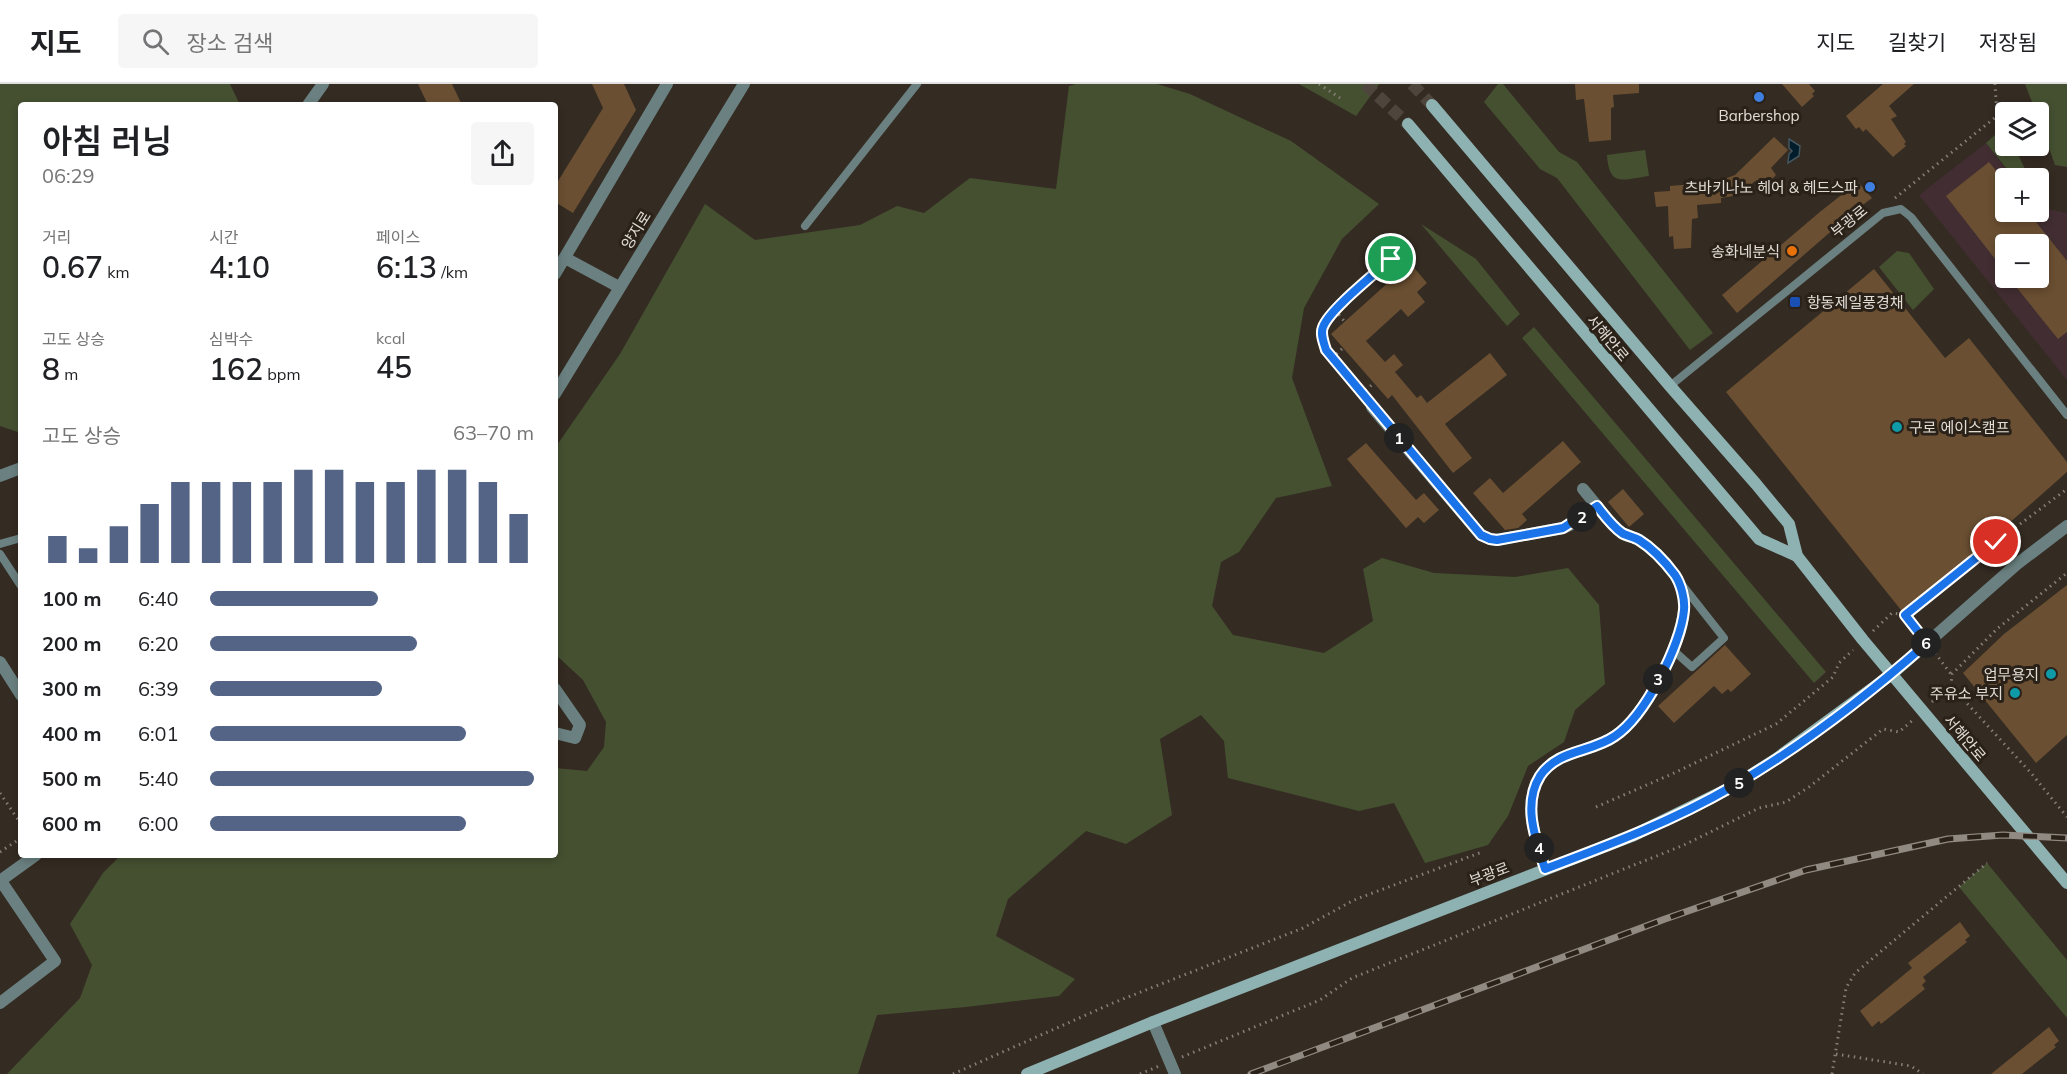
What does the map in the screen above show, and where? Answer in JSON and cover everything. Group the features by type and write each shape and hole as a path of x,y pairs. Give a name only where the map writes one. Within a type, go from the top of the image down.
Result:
{"main road":[{"name":"서해안로","path":"1432,105 1789,524 1797,556 1863,640 2067,883"},
{"name":"서해안로","path":"1408,124 1759,539 1797,556"},
{"name":"부광로","path":"1027,1074 1153,1022 1632,836 1732,787 1810,736 1892,674"}],"street":[{"path":"310,102 323,84"},
{"path":"558,269 668,84"},
{"name":"양지로","path":"558,389 744,84"},
{"path":"565,258 619,287"},
{"path":"1372,407 1481,535 1490,539 1497,540 1563,528 1597,506"},
{"path":"0,476 18,469"},
{"path":"1545,869 1532,818 1534,790 1540,777 1549,765 1563,756 1603,743 1628,726 1645,704 1673,650 1684,608 1683,594 1675,576 1650,548 1614,526 1583,489"},
{"name":"부광로","path":"1892,674 2017,564 2067,526"},
{"path":"0,662 18,690"},
{"path":"558,693 580,725 575,738 558,734"},
{"path":"0,1003 55,961 1,881 32,858"},
{"path":"1153,1022 1175,1074"}],"lane":[{"path":"805,226 917,84"},
{"name":"부광로","path":"1670,386 1883,213 1901,209 1911,217 2067,415"},
{"path":"0,544 18,539"},
{"path":"0,554 18,581"},
{"path":"1673,650 1692,667 1724,638 1675,576"}],"path":[{"path":"1319,84 1340,98"},
{"path":"1893,199 1997,116 1995,84"},
{"path":"1372,407 1326,350 1322,335 1323,327 1335,310 1391,259"},
{"path":"1335,310 1345,322"},
{"path":"1332,358 1343,348"},
{"path":"1361,394 1374,383"},
{"path":"1905,615 2067,489"},
{"path":"1596,807 1672,774 1776,723 1833,677 1839,663 1892,613 1905,615 1952,674 1951,685 2031,773 2067,817"},
{"path":"0,793 18,820"},
{"path":"0,852 18,840"},
{"path":"953,1074 1113,1003 1303,928 1354,900 1482,852"},
{"path":"1832,1074 1846,988 1855,973 1987,863"},
{"path":"1836,1054 1911,1066 1923,1074"}],"shaded area":[{"path":"1986,143 2005,168 1995,168 1995,222 2049,222 2049,209 2067,213 2067,380 1919,195"}],"green space":[{"path":"0,84 230,84 239,102 18,102 18,432 0,426"},
{"path":"1076,84 1157,84 1190,94 1291,141 1379,204 1342,239 1304,308 1292,378 1332,486 1276,498 1239,552 1221,562 1212,606 1233,635 1324,653 1373,621 1363,569 1382,558 1434,573 1515,577 1568,568 1599,605 1605,684 1575,710 1564,742 1528,766 1508,816 1488,845 1425,863 1394,803 1359,811 1228,778 1224,741 1201,715 1160,739 1172,815 1126,844 1086,831 1008,899 996,936 1075,979 1059,996 877,1015 858,1074 7,1074 80,998 92,965 70,924 103,873 118,858 558,858 558,768 587,771 604,747 606,722 583,680 558,657 558,444 620,354 705,204 755,240 860,225 897,206 924,213 970,178 1056,189 1069,86"},
{"path":"1299,84 1379,84 1356,116"},
{"path":"1498,84 1503,84 1559,152 1577,162 1713,333 1690,350 1557,178 1540,169 1484,102"},
{"path":"2025,84 2067,84 2067,167 2055,165 2049,148 2049,102 2032,102"},
{"path":"1995,135 1995,154 1986,143"},
{"path":"1645,150 1649,176 1624,180 1614,177 1608,165 1607,155"},
{"path":"1996,156 2019,156 2025,168 2006,168"},
{"path":"1421,224 1476,259 1520,314 1507,326"},
{"path":"1897,251 1909,253 1934,289 1913,310 1879,267"},
{"path":"1534,327 1826,672 1814,683 1522,338"},
{"path":"1987,863 2067,960 2067,1018 1959,887"}],"water":[{"path":"1789,139 1800,146 1799,156 1788,163 1789,154 1792,151 1789,148"}],"building":[{"path":"418,84 452,84 461,102 427,102"},
{"path":"592,84 624,84 636,110 573,213 558,204 558,181 603,108"},
{"path":"1575,84 1639,84 1639,93 1613,95 1611,140 1589,142 1584,99 1576,100"},
{"path":"1782,84 1809,84 1815,91 1812,94 1814,96 1802,107"},
{"path":"1883,84 1914,84 1889,106 1897,116 1891,119 1906,142 1904,144 1906,146 1893,157 1866,129 1863,132 1859,127 1856,129 1846,116"},
{"path":"1774,137 1788,150 1771,168 1776,175 1762,189 1755,181 1739,195 1721,198 1721,203 1697,205 1698,218 1692,219 1691,248 1674,249 1673,236 1669,237 1668,206 1656,207 1654,192 1670,191 1670,186 1716,182 1735,175"},
{"path":"1989,162 1995,169 1995,222 2036,222 2046,234 1995,234 1995,259 1946,196"},
{"path":"1858,182 1872,198 1737,313 1722,295"},
{"path":"2049,238 2067,261 2067,332 2058,339 2017,288 2049,288"},
{"path":"1410,263 1427,283 1417,292 1425,302 1408,317 1401,309 1366,341 1385,362 1394,354 1403,365 1395,372 1417,398 1421,395 1427,403 1490,353 1507,375 1445,424 1472,458 1453,473 1392,395 1388,399 1331,334"},
{"name":"구로 에이스캠프","path":"1874,269 1945,358 1969,338 2067,462 2067,472 1905,615 1726,392"},
{"path":"1563,441 1581,462 1522,514 1527,520 1518,528 1505,530 1473,493 1490,478 1503,493"},
{"path":"1366,443 1416,500 1424,493 1439,510 1424,523 1418,517 1406,528 1347,459"},
{"path":"1623,489 1644,514 1629,527 1608,502"},
{"name":"주유소 부지","path":"2067,585 2067,735 2036,763 1963,673 2004,634"},
{"path":"1725,645 1751,674 1731,692 1728,689 1722,694 1714,686 1674,723 1658,706"},
{"path":"1960,922 1970,936 1965,940 1967,942 1923,977 1926,981 1922,985 1925,989 1881,1024 1879,1021 1872,1027 1860,1011 1912,968 1908,963"},
{"path":"2049,1027 2059,1041 2054,1045 2056,1047 2022,1074 1991,1074"}],"tunnel":[{"path":"1365,84 1408,124"},
{"path":"1412,84 1432,105"}],"railway":[{"path":"1251,1074 1665,919 1806,870 1948,839 2003,835 2067,838"}],"place":[{"name":"Barbershop","path":"1759,97"},
{"name":"츠바키나노 헤어 & 헤드스파","path":"1870,187"},
{"name":"송화네분식","path":"1792,251"},
{"name":"항동제일풍경채","path":"1795,302"},
{"name":"구로 에이스캠프","path":"1897,427"},
{"name":"업무용지","path":"2051,674"},
{"name":"주유소 부지","path":"2015,693"}],"route":[{"path":"1391,259 1331,314 1323,327 1322,335 1326,350 1481,535 1497,540 1563,528 1597,506 1614,526 1650,548 1675,576 1683,594 1684,608 1673,650 1645,704 1628,726 1603,743 1563,756 1549,765 1540,777 1534,790 1531,808 1533,828 1545,869 1632,836 1685,811 1732,787 1810,736 1892,674 1927,643 1905,615 1996,542"}]}
